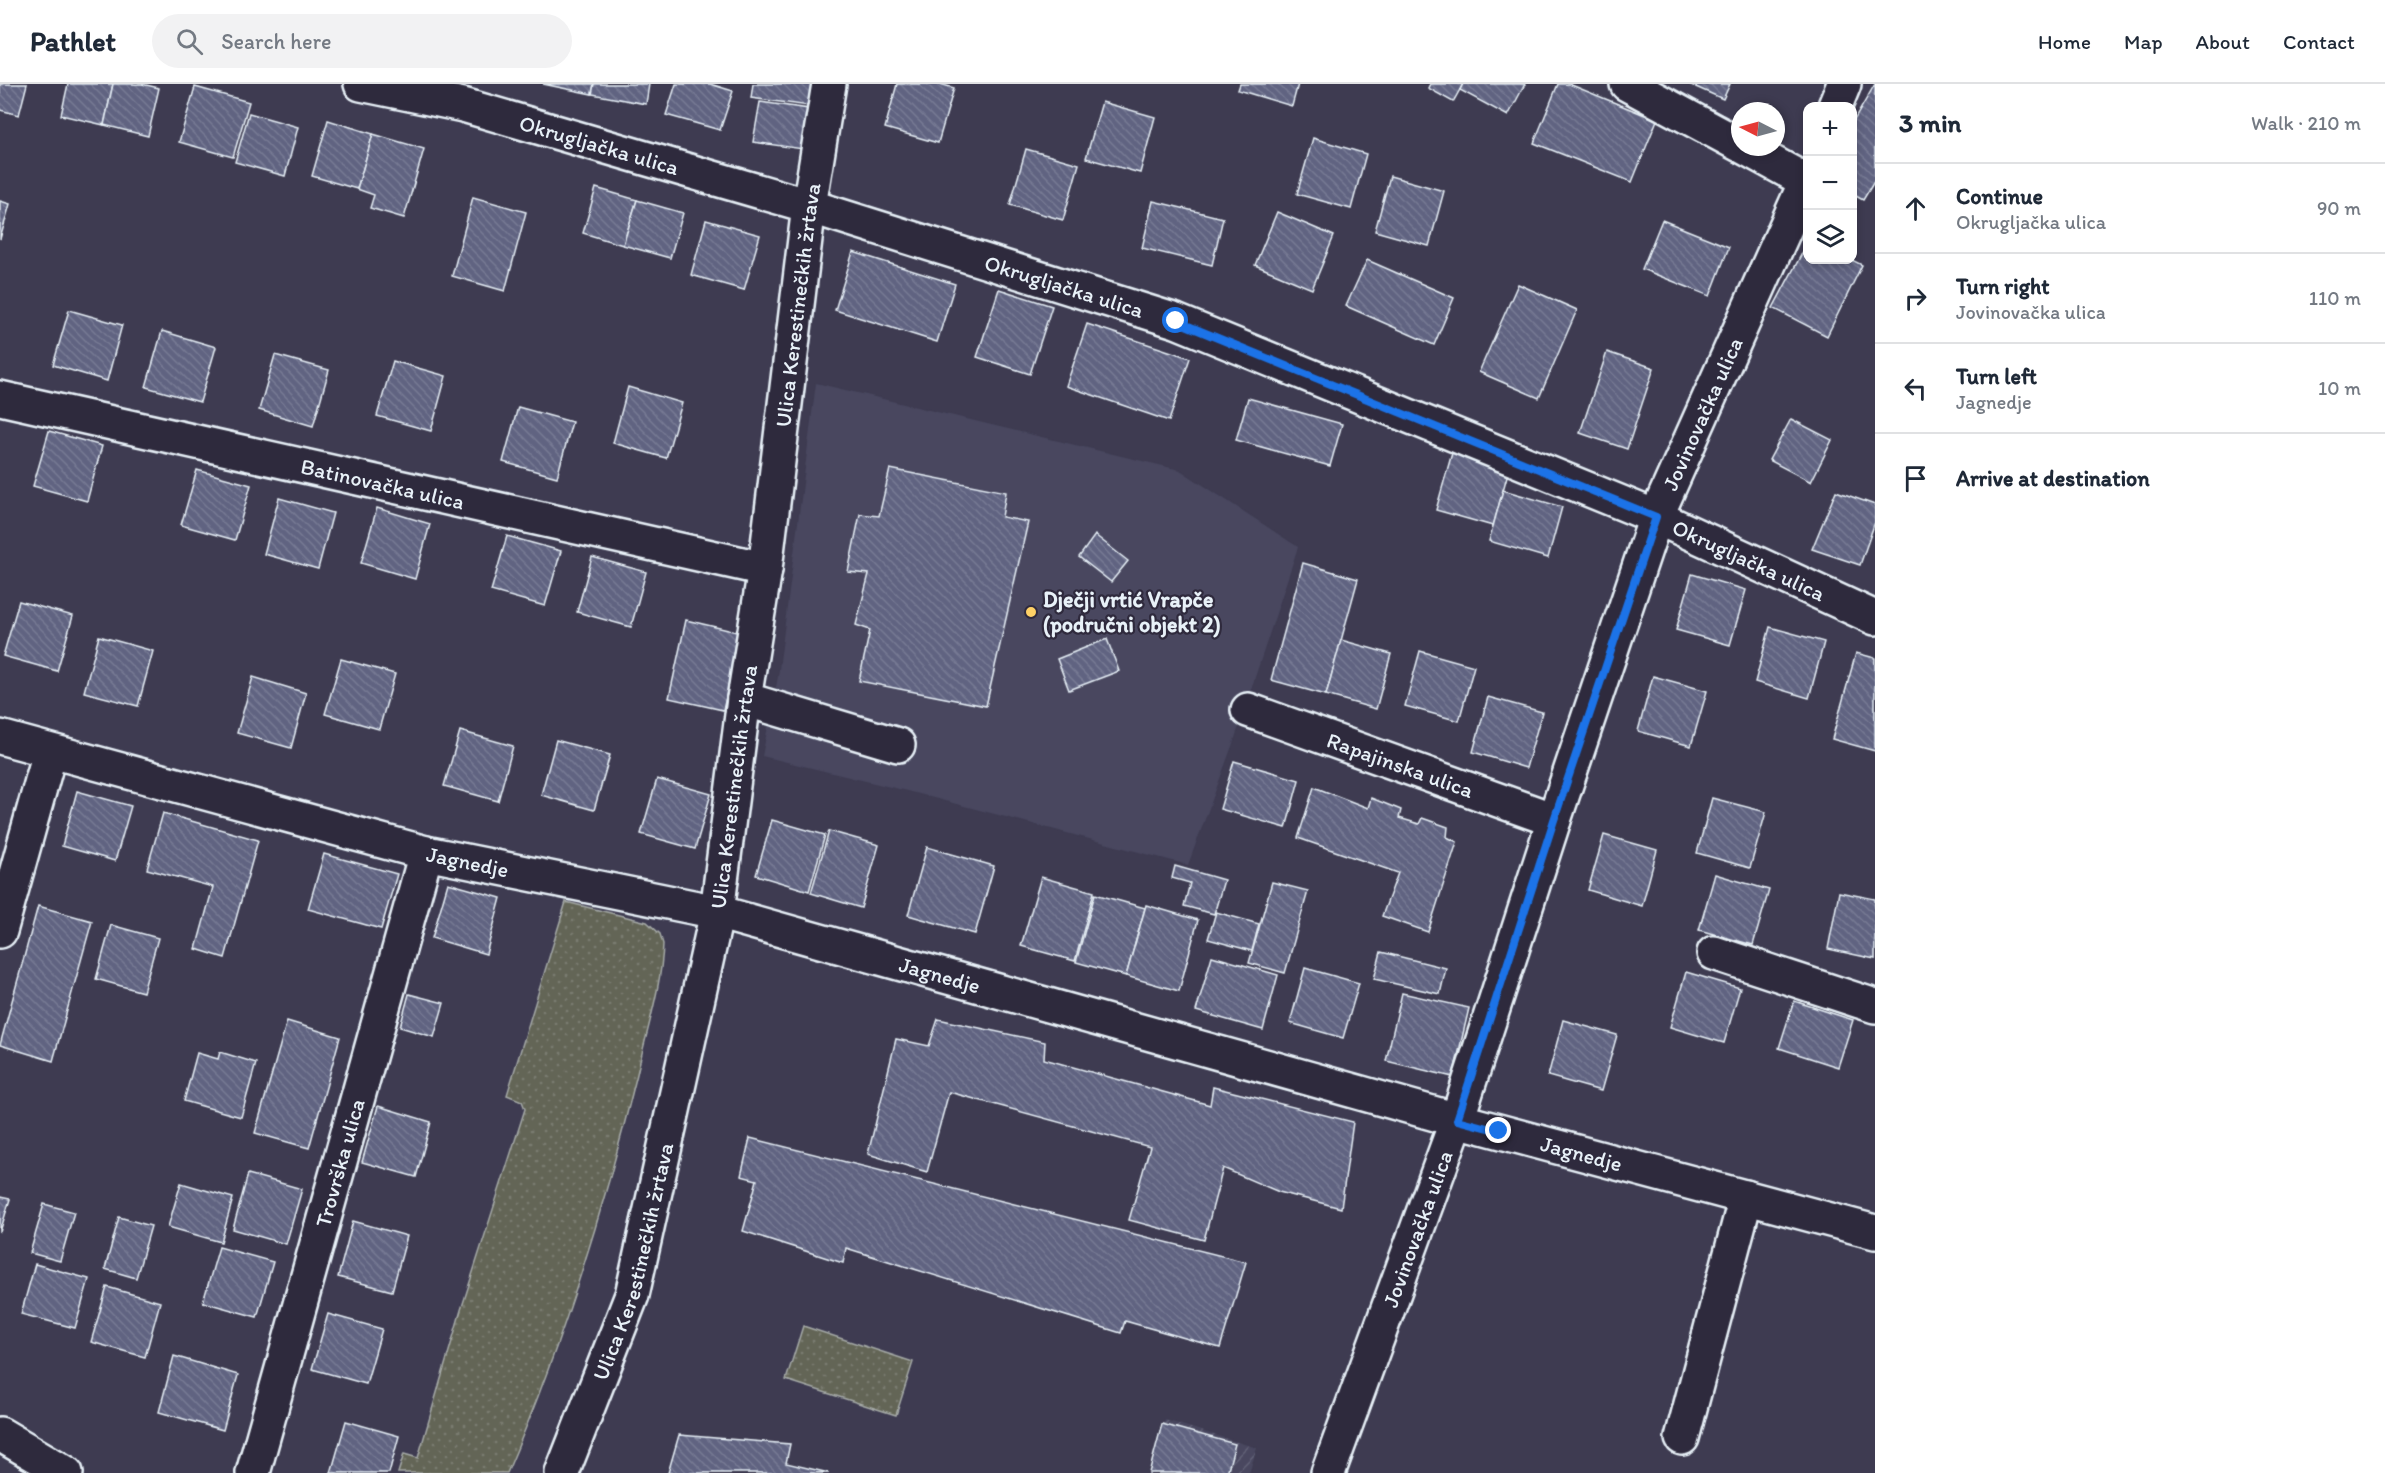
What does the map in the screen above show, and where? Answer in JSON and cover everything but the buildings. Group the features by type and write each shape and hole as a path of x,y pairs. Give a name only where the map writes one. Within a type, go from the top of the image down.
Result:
{"street":[{"name":"Okrugljačka ulica","path":"361,84 463,105 809,206 1176,321 1656,517 1875,618"},
{"name":"Ulica Kerestinečkih žrtava","path":"562,1473 632,1295 717,912 744,699 765,569 809,206 829,84"},
{"path":"1628,84 1731,140"},
{"path":"1837,102 1844,84"},
{"path":"1762,156 1803,177"},
{"name":"Jovinovačka ulica","path":"1328,1473 1457,1120 1554,820 1656,517 1803,188"},
{"name":"Batinovačka ulica","path":"0,398 765,569"},
{"path":"744,699 898,745"},
{"name":"Rapajinska ulica","path":"1248,710 1554,820"},
{"name":"Jagnedje","path":"0,737 426,853 717,912 1457,1120 1875,1232"},
{"path":"0,930 50,752"},
{"name":"Trovrška ulica","path":"253,1473 426,853"},
{"path":"1714,953 1875,1006"},
{"path":"1682,1438 1746,1197"},
{"path":"0,1434 66,1473"}],"shaded area":[{"name":"Dječji vrtić Vrapče (područni objekt 2)","path":"816,383 1180,470 1298,547 1235,738 1188,865 907,791 762,756 778,677"},
{"path":"1165,1420 1257,1448 1249,1473 1149,1473"}],"green space":[{"path":"566,902 647,922 660,934 663,944 660,976 653,1009 596,1226 546,1376 507,1473 398,1473 404,1454 418,1458 461,1310 525,1109 522,1101 507,1095"},
{"path":"803,1326 913,1362 896,1415 786,1380"}],"place":[{"name":"Dječji vrtić Vrapče (područni objekt 2)","path":"1031,612"}],"route":[{"path":"1176,321 1656,517 1554,820 1457,1120 1499,1131"}]}
